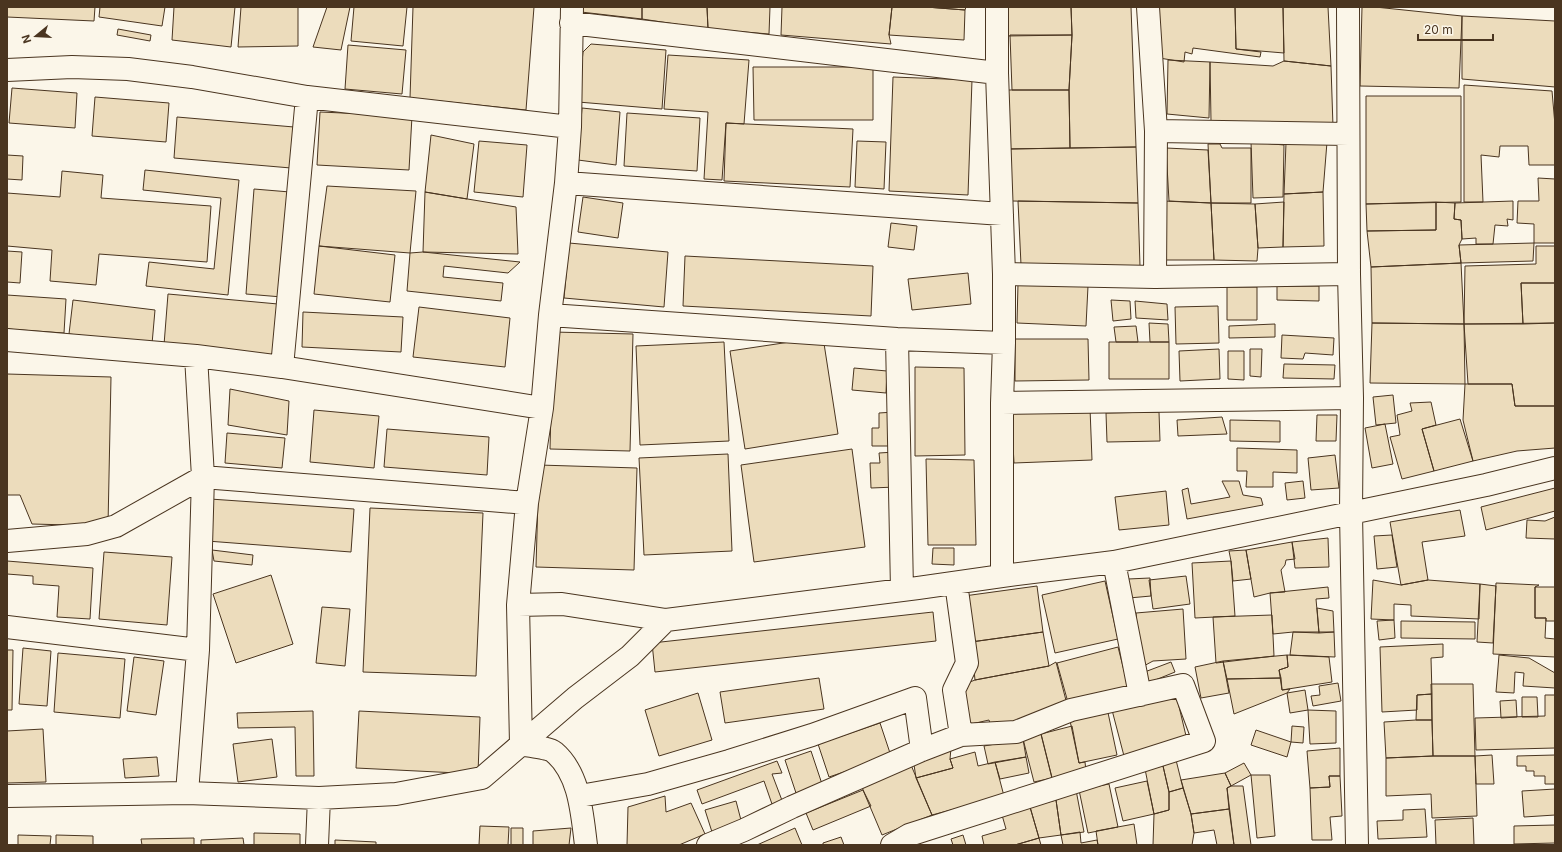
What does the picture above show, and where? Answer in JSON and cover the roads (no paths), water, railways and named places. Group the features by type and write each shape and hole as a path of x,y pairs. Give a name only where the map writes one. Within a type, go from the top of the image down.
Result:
{"street":[{"path":"997,7 997,73 1004,274 1002,576"},
{"path":"1148,7 1156,131 1155,277"},
{"path":"1348,7 1349,274 1352,398 1351,513 1357,845"},
{"path":"521,744 518,605 527,503 542,408 550,314 566,183 570,127 571,15 997,73"},
{"path":"7,70 72,67 128,69 192,77 307,97 570,127"},
{"path":"282,367 307,97"},
{"path":"1156,131 1348,134"},
{"path":"566,183 1002,214"},
{"path":"1004,274 1155,277 1349,274"},
{"path":"550,314 898,339 1004,343"},
{"path":"898,339 902,590"},
{"path":"7,340 196,356 282,367 542,408"},
{"path":"187,793 198,650 203,477 196,356"},
{"path":"1002,403 1352,398"},
{"path":"518,605 562,604 666,620 956,583 1114,562 1486,485 1555,468"},
{"path":"7,541 87,534 116,526 203,477 527,503"},
{"path":"1114,562 1140,695"},
{"path":"956,583 967,663 954,690 961,736"},
{"path":"7,796 187,793 319,798 396,794 482,778 575,698 630,656 666,620"},
{"path":"7,627 198,650"},
{"path":"708,845 922,750 961,736 1016,732 1071,710 1182,685 1204,741 910,835 892,845"},
{"path":"580,796 648,784 729,762 812,735 915,698 922,750"},
{"path":"521,744 553,751 564,764 580,796 586,845"},
{"path":"317,845 319,798"}]}
